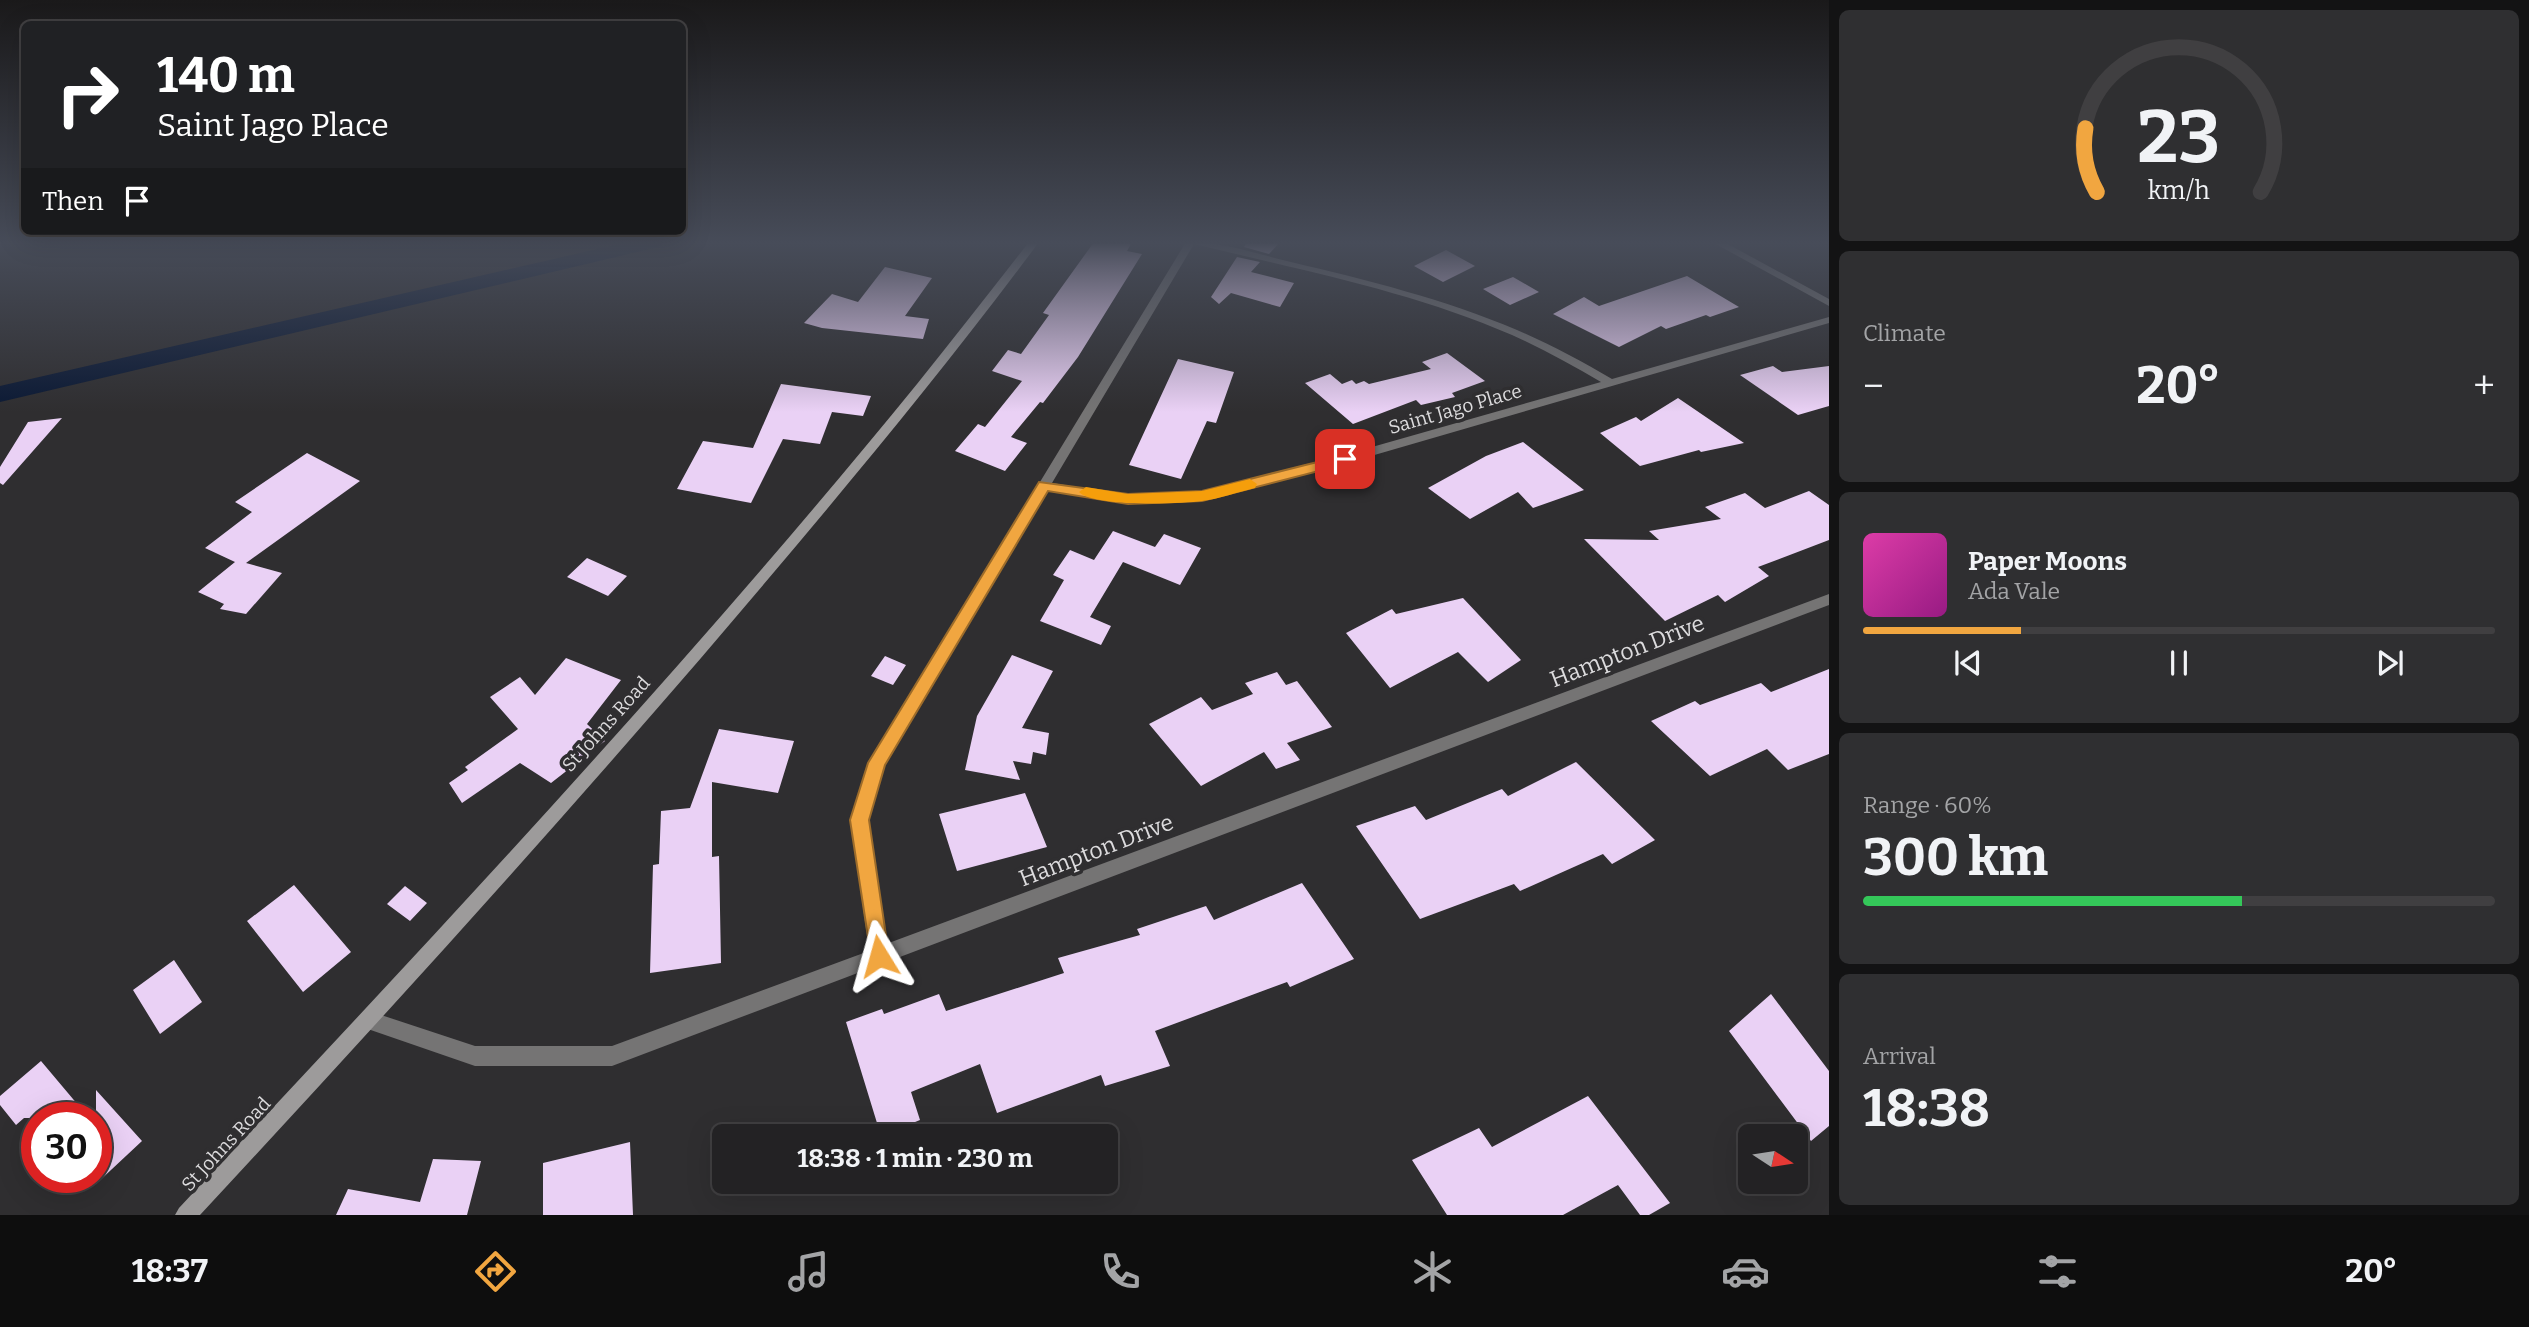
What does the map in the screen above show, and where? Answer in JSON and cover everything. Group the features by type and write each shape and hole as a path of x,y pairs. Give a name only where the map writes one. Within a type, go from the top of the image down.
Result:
{"street":[{"name":"St Johns Road","path":"186,1215 369,1020 741,601 904,408 990,299"},
{"path":"879,956 859,820 877,763 1157,299"},
{"path":"1412,299 1495,323 1561,352 1610,382"},
{"name":"Saint Jago Place","path":"1044,486 1128,499 1202,496 1367,453 1829,320"},
{"name":"Hampton Drive","path":"369,1020 475,1056 612,1056 1829,599"}],"building":[{"path":"827,299 847,299 858,302 861,299 917,299 905,316 929,319 923,339 822,328 804,323"},
{"path":"1053,299 1114,299 1078,357 1043,403 1040,402 1011,437 1027,443 1005,471 955,451 978,424 985,427 1022,381 992,371 1008,350 1021,354 1049,315 1043,313"},
{"path":"1213,299 1225,299 1219,304"},
{"path":"1251,299 1285,299 1280,307"},
{"path":"1499,299 1524,299 1510,305"},
{"path":"1581,299 1587,299 1599,306 1620,299 1725,299 1739,307 1666,329 1661,326 1619,347 1553,314"},
{"path":"1447,353 1485,381 1452,393 1455,397 1421,405 1416,400 1353,424 1305,383 1330,374 1342,384 1352,380 1356,384 1364,381 1369,384 1431,369 1422,362"},
{"path":"1178,359 1234,372 1216,423 1207,421 1181,479 1129,465"},
{"path":"1773,366 1782,372 1829,366 1829,406 1798,415 1740,375"},
{"path":"781,384 871,396 863,416 832,412 820,444 783,439 751,503 677,489 703,441 753,448"},
{"path":"1678,398 1744,443 1701,452 1699,450 1640,466 1600,433 1636,417 1641,421"},
{"path":"62,418 3,485 0,483 0,467 28,422"},
{"path":"1523,442 1584,490 1533,508 1518,492 1470,519 1428,488 1486,456"},
{"path":"307,453 360,481 246,563 282,573 246,614 220,609 224,604 198,592 235,562 205,548 252,512 235,502"},
{"path":"1809,491 1829,505 1829,540 1758,567 1769,576 1725,602 1718,595 1665,621 1584,539 1659,540 1649,531 1721,519 1705,507 1745,493 1765,508"},
{"path":"1113,531 1155,547 1164,534 1201,548 1180,585 1123,562 1090,617 1111,626 1101,645 1040,621 1064,580 1053,575 1070,550 1094,560"},
{"path":"587,558 627,576 608,596 567,577"},
{"path":"1463,598 1521,660 1488,682 1458,652 1390,688 1346,633 1392,609 1396,614"},
{"path":"1012,655 1053,671 1022,728 1049,733 1046,755 1033,752 1031,764 1013,761 1020,780 965,770 977,716"},
{"path":"885,656 906,665 893,685 871,676"},
{"path":"566,658 621,680 587,724 605,741 551,783 520,763 462,803 449,783 468,770 465,767 518,729 490,697 520,677 535,695"},
{"path":"1829,669 1829,754 1788,770 1767,749 1710,776 1651,721 1695,701 1700,705 1761,683 1771,692"},
{"path":"1277,672 1286,685 1297,681 1332,727 1287,743 1300,760 1276,769 1264,752 1201,786 1149,724 1201,697 1212,710 1253,694 1245,683"},
{"path":"719,729 794,741 778,793 712,782 712,857 719,856 721,963 650,973 653,865 659,864 661,811 690,808"},
{"path":"1576,762 1655,840 1612,864 1603,854 1520,891 1514,884 1420,919 1356,826 1415,806 1426,820 1502,789 1508,796"},
{"path":"1025,793 1047,847 957,871 939,814"},
{"path":"1302,883 1354,959 1290,987 1287,982 1155,1031 1170,1066 1105,1086 1101,1075 997,1113 980,1064 911,1092 920,1120 910,1124 877,1124 846,1022 882,1009 884,1014 939,994 946,1011 1064,973 1058,958 1140,935 1137,929 1206,906 1214,920"},
{"path":"294,885 351,952 303,992 247,921"},
{"path":"405,886 427,903 410,921 387,904"},
{"path":"174,960 202,1002 160,1034 133,990"},
{"path":"1771,994 1829,1071 1829,1126 1811,1141 1808,1137 1808,1124 1798,1124 1729,1031"},
{"path":"41,1061 76,1102 21,1102 21,1121 16,1125 0,1105 0,1096"},
{"path":"96,1090 107,1102 96,1102"},
{"path":"1588,1096 1670,1203 1649,1215 1640,1215 1618,1185 1563,1215 1447,1215 1412,1160 1479,1128 1492,1147"},
{"path":"112,1108 142,1141 112,1169"},
{"path":"630,1142 633,1215 543,1215 543,1163"},
{"path":"433,1159 481,1161 467,1215 336,1215 348,1189 420,1202"}],"waterway":[{"path":"0,394 410,299"}],"slow traffic":[{"path":"1086,492 1128,499 1202,496 1250,484"}],"route":[{"path":"879,956 859,820 877,763 1044,486 1128,499 1202,496 1345,459"}]}
